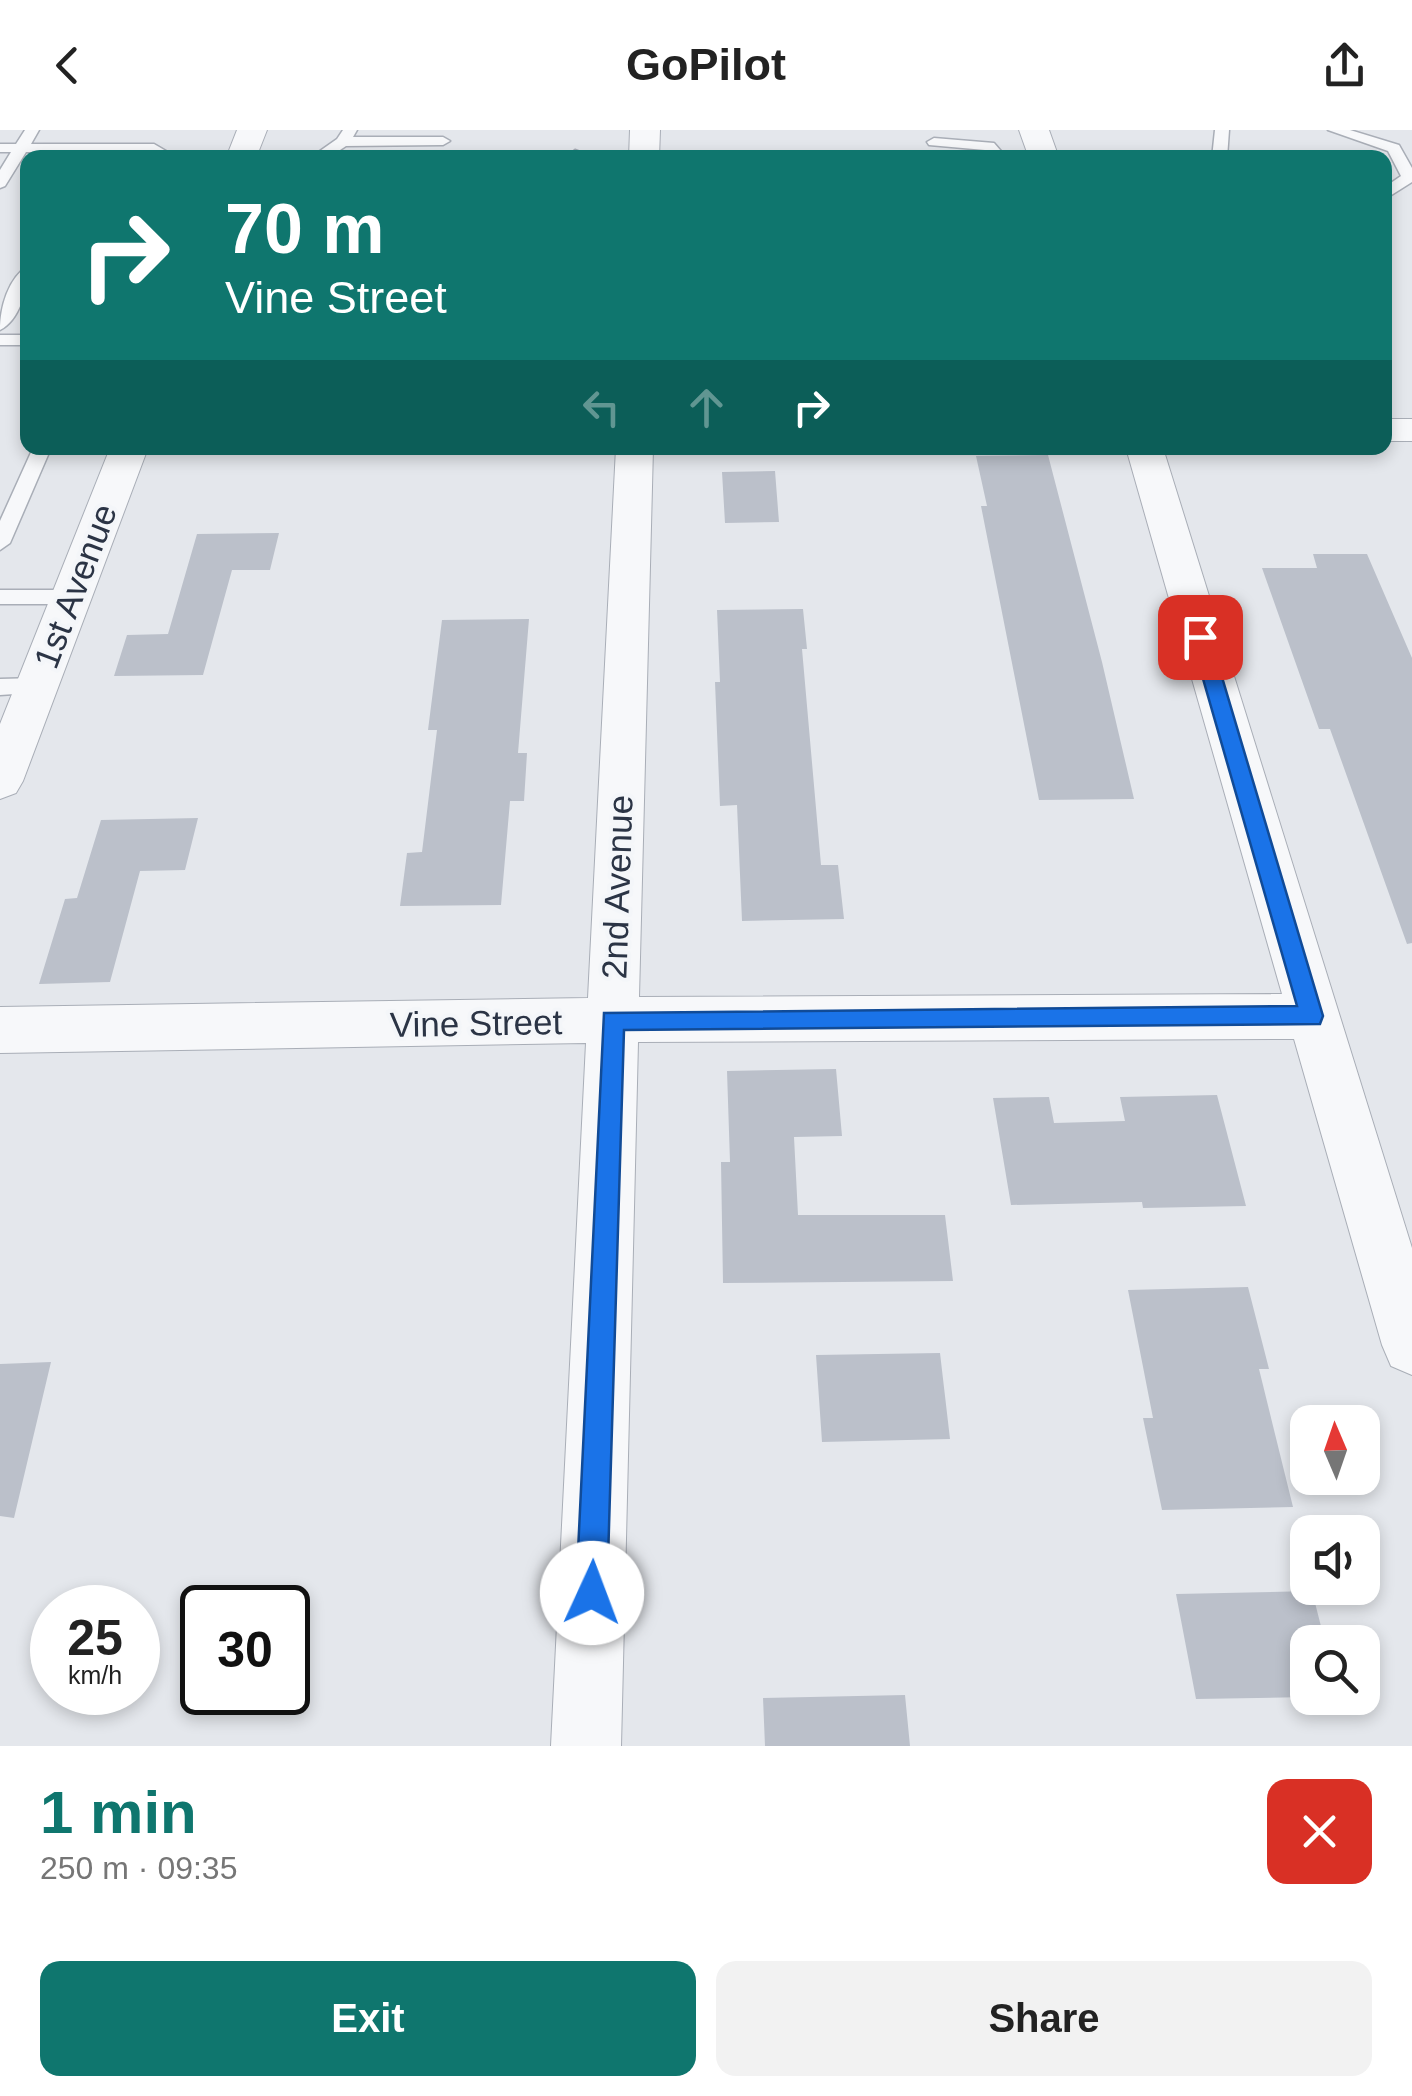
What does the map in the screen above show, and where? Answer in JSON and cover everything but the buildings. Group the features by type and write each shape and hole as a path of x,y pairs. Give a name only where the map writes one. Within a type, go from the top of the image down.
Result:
{"street":[{"name":"1st Avenue","path":"0,782 18,687 72,598 126,455"},
{"name":"2nd Avenue","path":"586,1746 634,455"},
{"path":"1147,455 1412,1346"},
{"name":"Vine Street","path":"0,1030 612,1020 1312,1016"}],"lane":[{"path":"0,183 32,130"},
{"path":"1336,130 1394,148 1406,160 1409,177 1392,189"},
{"path":"347,136 443,143"},
{"path":"934,143 989,146 993,150"},
{"path":"0,148 47,150"},
{"path":"127,150 157,150"},
{"path":"0,325 20,286"},
{"path":"0,543 39,455"},
{"path":"0,598 72,598"}],"route":[{"path":"592,1593 612,1020 1312,1016 1200,637"}]}
